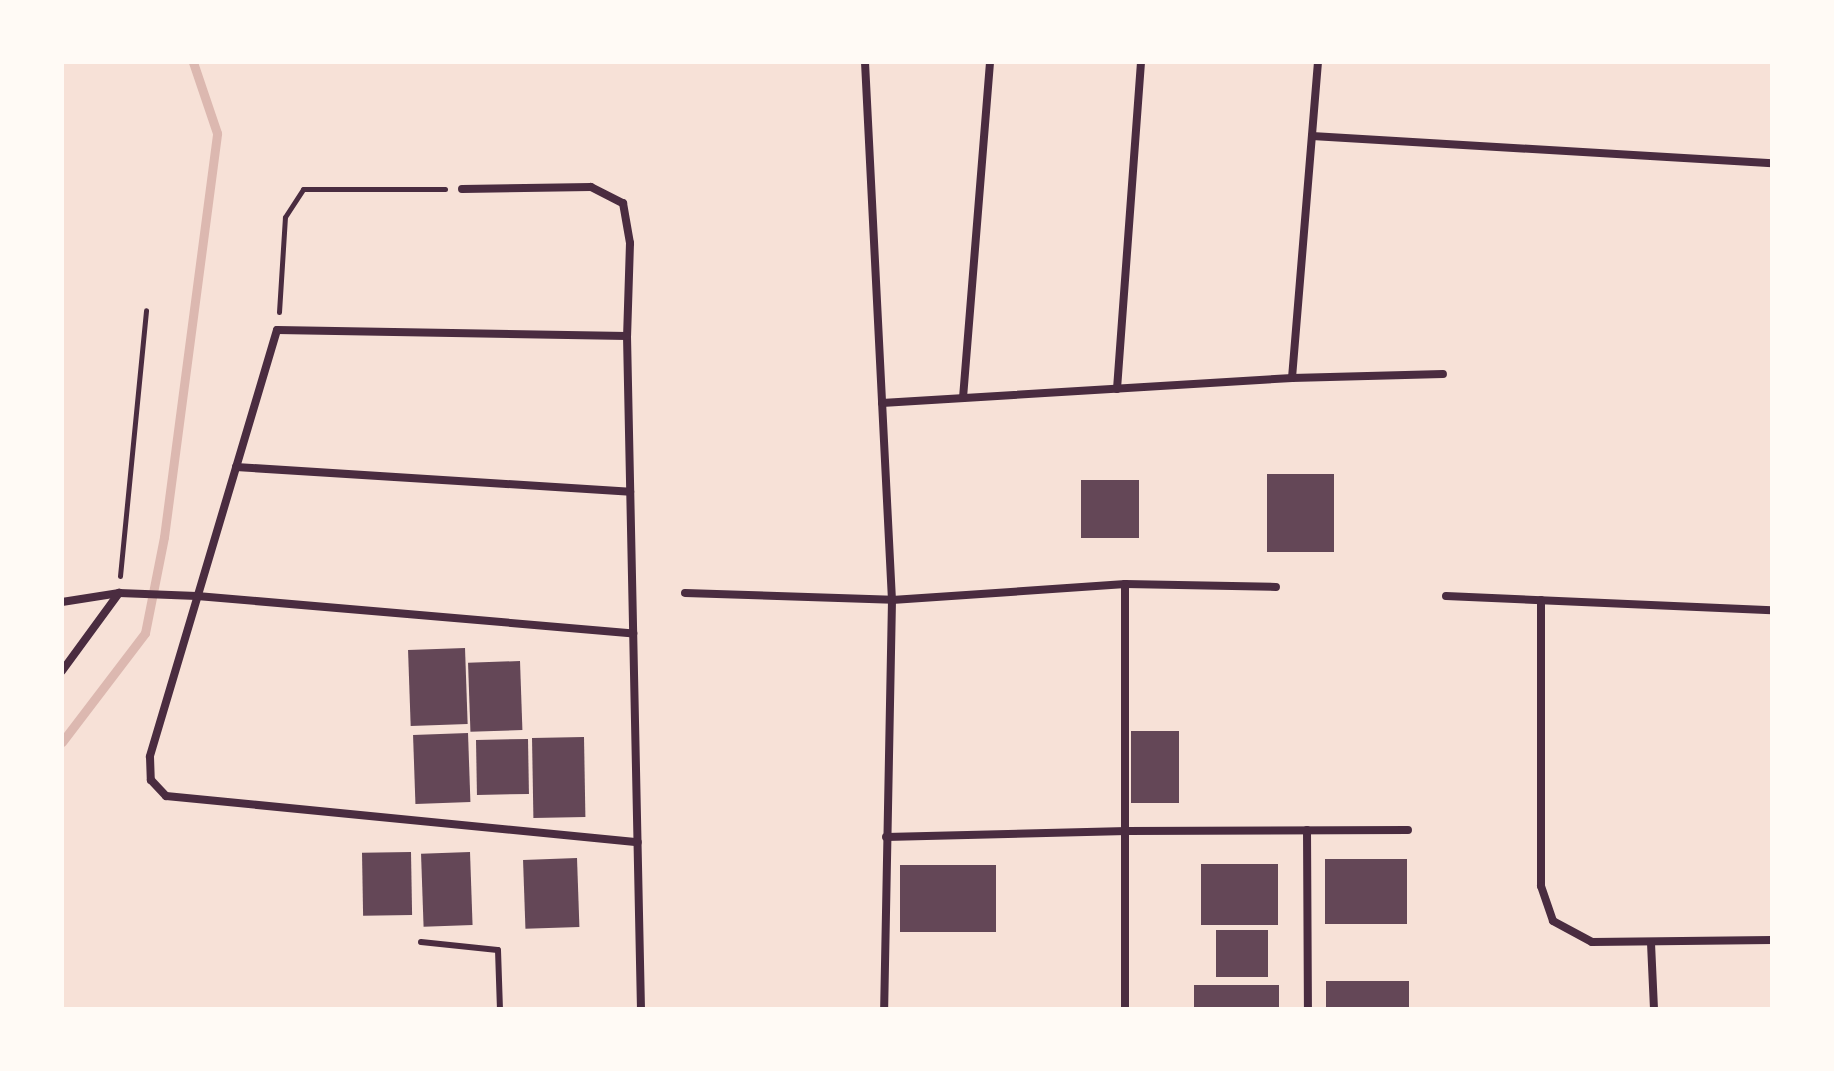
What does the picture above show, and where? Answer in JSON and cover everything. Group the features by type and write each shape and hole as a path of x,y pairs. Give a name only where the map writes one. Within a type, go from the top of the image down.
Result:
{"street":[{"path":"865,62 892,600 884,1009"},
{"path":"963,398 990,62"},
{"path":"1117,389 1141,62"},
{"path":"1292,378 1318,62"},
{"path":"1312,136 1772,163"},
{"path":"462,189 591,187 623,203 630,243 627,336 641,1009"},
{"path":"627,336 277,330 150,757 151,780 166,796 638,842"},
{"path":"882,403 1292,378 1443,374"},
{"path":"236,467 630,492"},
{"path":"1125,584 1125,1009"},
{"path":"685,593 892,600 1125,584 1276,587"},
{"path":"62,671 119,593"},
{"path":"62,602 119,593 197,596 633,633"},
{"path":"1446,596 1772,610"},
{"path":"1541,600 1541,886 1553,921 1592,942 1772,940"},
{"path":"1307,830 1308,1009"},
{"path":"886,837 1127,831 1408,830"},
{"path":"1651,943 1654,1009"}],"lane":[{"path":"421,942 498,950 500,1009"}],"path":[{"path":"277,330 285,217 303,189 462,189"},
{"path":"119,593 146,310"}],"building":[{"path":"1267,474 1334,474 1334,552 1267,552"},
{"path":"1081,480 1139,480 1139,538 1081,538"},
{"path":"465,648 468,724 411,726 408,650"},
{"path":"520,661 522,730 470,732 468,663"},
{"path":"1131,731 1179,731 1179,803 1131,803"},
{"path":"468,733 470,802 415,804 413,735"},
{"path":"584,737 585,817 533,818 532,738"},
{"path":"528,739 529,794 477,795 476,740"},
{"path":"411,852 412,915 363,916 362,853"},
{"path":"470,852 473,925 424,927 421,854"},
{"path":"577,858 579,927 525,929 523,860"},
{"path":"1325,859 1407,859 1407,924 1325,924"},
{"path":"1201,864 1278,864 1278,925 1201,925"},
{"path":"900,865 996,865 996,932 900,932"},
{"path":"1216,930 1268,930 1268,977 1216,977"},
{"path":"1326,981 1409,981 1409,1009 1326,1009"},
{"path":"1194,985 1279,985 1279,1009 1194,1009"}],"waterway":[{"path":"62,742 145,633 164,537 217,133 193,62"}]}
